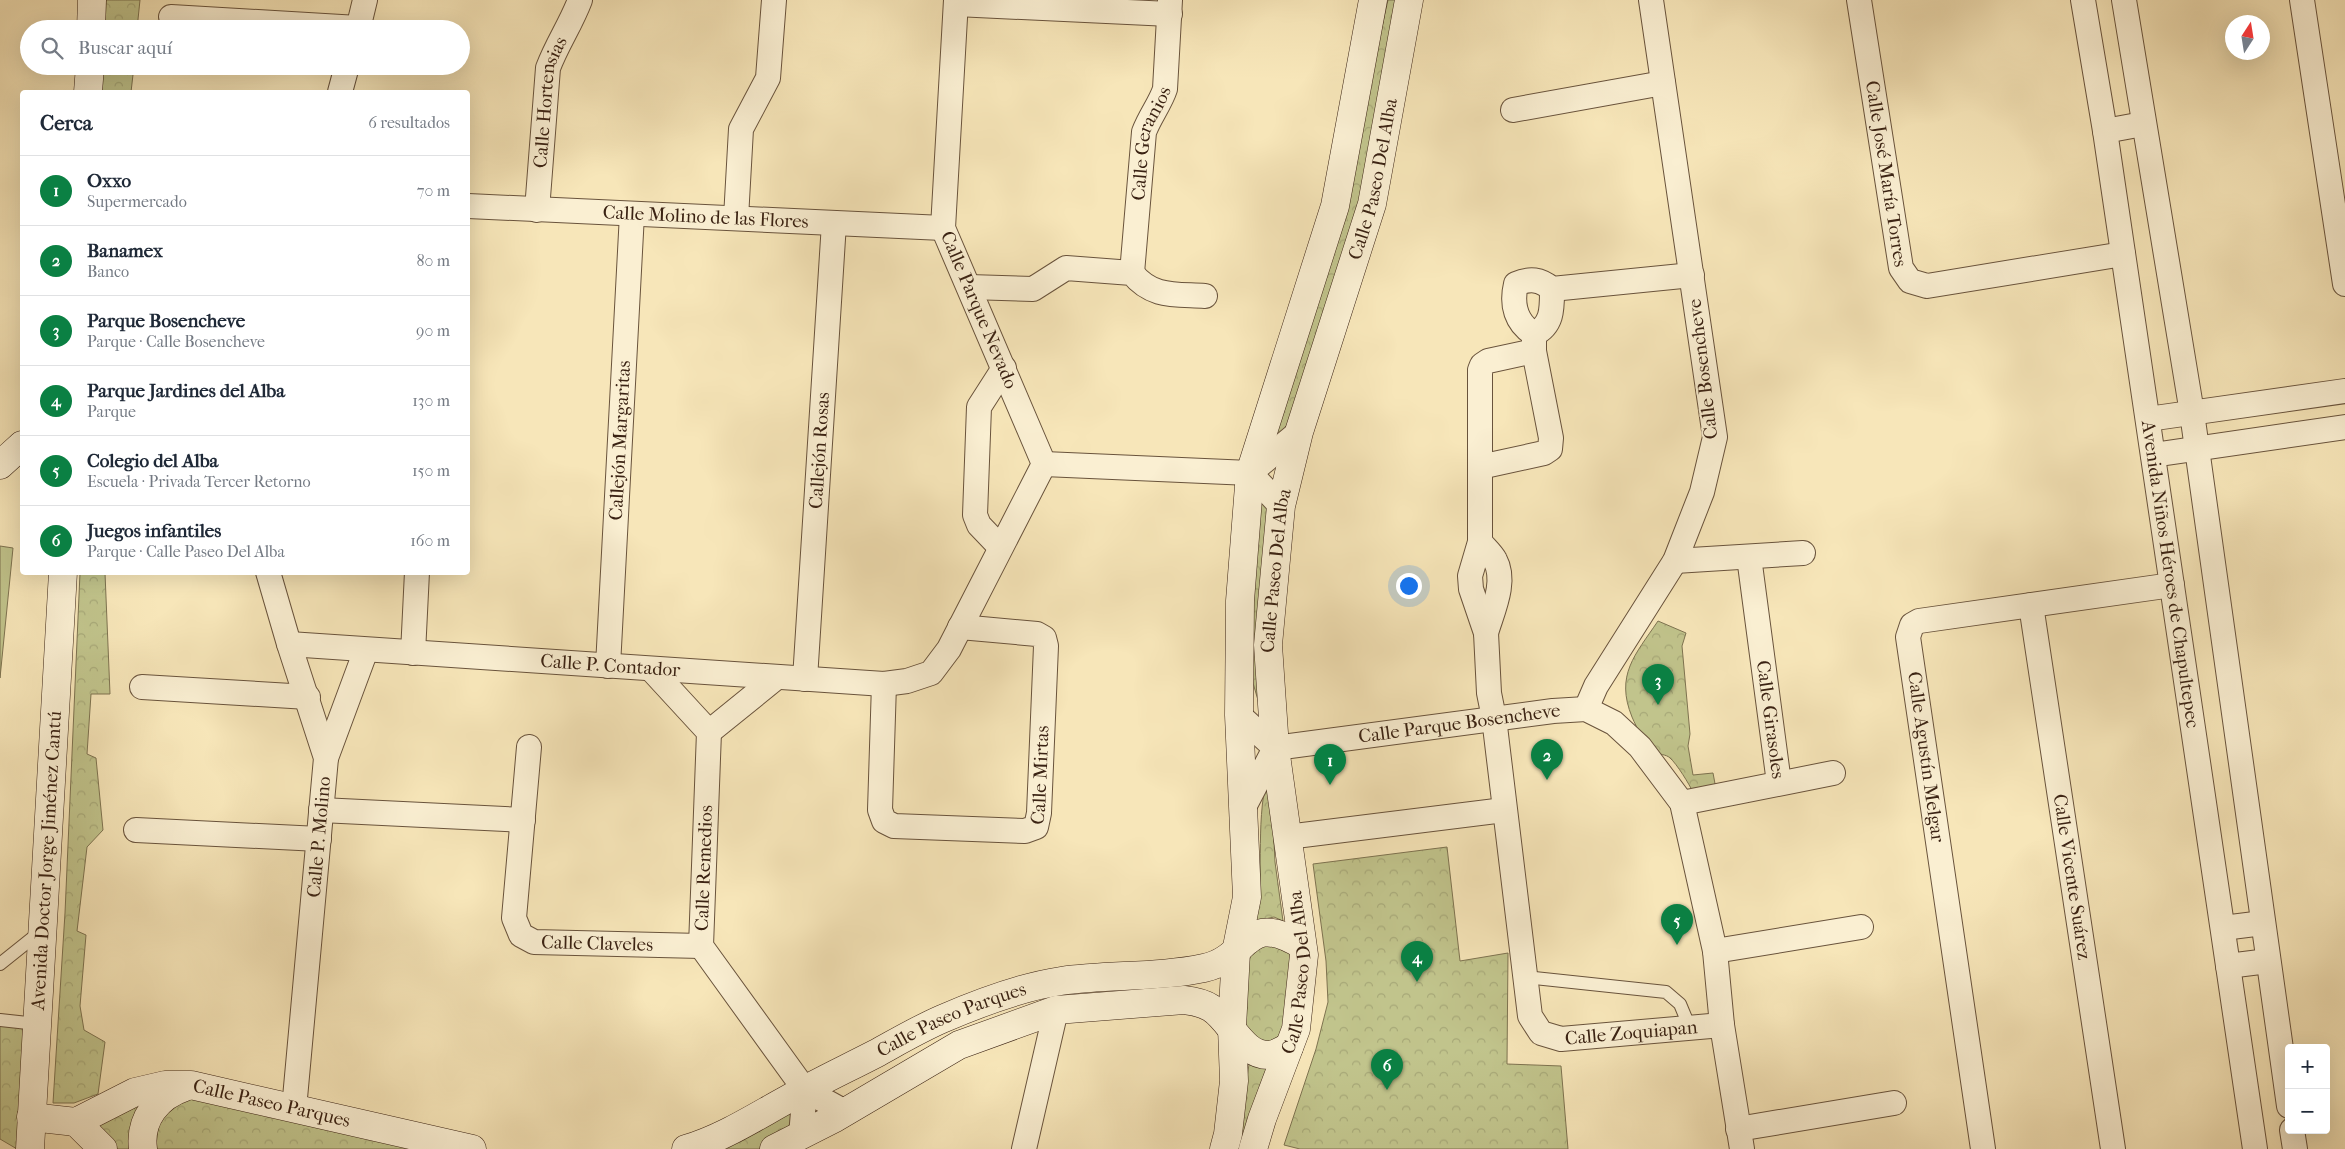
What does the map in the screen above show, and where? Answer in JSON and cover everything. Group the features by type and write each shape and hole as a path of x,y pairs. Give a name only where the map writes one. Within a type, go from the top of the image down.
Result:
{"street":[{"path":"91,20 92,0"},
{"path":"360,20 365,0"},
{"name":"Calle Hortensias","path":"537,210 548,68 555,48 572,22 580,0"},
{"path":"736,218 741,129 768,78 774,0"},
{"name":"Calle Paseo Del Alba","path":"1224,1149 1228,1134 1234,1082 1232,1027 1236,952 1247,897 1239,715 1240,601 1250,473 1335,206 1373,0"},
{"name":"Calle Paseo Del Alba","path":"1253,1149 1296,1029 1304,955 1275,748 1268,645 1281,506 1299,432 1372,204 1409,0"},
{"name":"Calle Bosencheve","path":"1586,709 1596,686 1675,561 1702,492 1714,437 1651,0"},
{"name":"Calle José María Torres","path":"1860,0 1901,268 1910,280 1927,286 2123,254"},
{"name":"Avenida Niños Héroes de Chapultepec","path":"2083,0 2105,131 2255,1149"},
{"path":"2124,0 2192,413 2287,1089"},
{"path":"2302,0 2345,284"},
{"name":"Calle Geranios","path":"956,2 1170,7 1165,89 1161,101 1149,118 1144,132 1132,273"},
{"name":"Calle Parque Nevado","path":"956,2 943,228 1044,464"},
{"path":"171,17 222,20"},
{"path":"88,90 89,75"},
{"path":"341,90 345,75"},
{"path":"1513,110 1663,83"},
{"path":"2105,131 2143,124"},
{"name":"Calle Molino de las Flores","path":"470,206 943,228"},
{"name":"Callejón Margaritas","path":"608,666 632,214"},
{"name":"Callejón Rosas","path":"805,679 834,223"},
{"path":"969,288 1033,289 1041,286 1052,275 1066,268 1132,273 1142,285 1155,292 1205,296"},
{"path":"1480,468 1544,453 1550,449 1551,438 1534,342 1518,320 1514,301 1516,284 1526,280 1535,280 1544,282 1552,289 1692,275"},
{"path":"1525,977 1494,718 1489,693 1486,633 1471,589 1470,576 1480,542 1480,370 1482,365 1534,342 1550,318 1552,289"},
{"path":"1000,547 979,525 974,516 979,407 1004,368"},
{"path":"2148,419 2345,391"},
{"path":"2153,455 2345,427"},
{"path":"960,627 1044,464 1250,473 1299,432"},
{"path":"0,465 20,447"},
{"path":"1250,473 1281,506"},
{"path":"1675,561 1803,553"},
{"name":"Calle Girasoles","path":"1682,803 1779,783 1749,557"},
{"name":"Avenida Doctor Jorge Jiménez Cantú","path":"30,1149 63,575"},
{"name":"Calle P. Molino","path":"269,575 326,758 294,1109"},
{"path":"412,653 417,575"},
{"name":"Calle Agustín Melgar","path":"1983,1149 1908,637 1912,625 1919,621 2172,584"},
{"name":"Calle Vicente Suárez","path":"2031,605 2113,1149"},
{"name":"Calle P. Contador","path":"289,644 884,684 907,681 930,673 949,649 960,627"},
{"name":"Calle Mirtas","path":"884,684 880,810 884,821 894,826 1025,830 1036,827 1039,813 1045,676 1046,646 1044,638 1037,634 960,627"},
{"path":"326,758 366,650"},
{"path":"651,669 709,732 777,677"},
{"path":"142,687 308,697"},
{"path":"1586,709 1614,723 1640,747 1682,803 1715,952 1722,1025 1740,1139 1894,1103"},
{"name":"Calle Parque Bosencheve","path":"1275,748 1494,718 1586,709"},
{"path":"1239,715 1275,748 1243,809"},
{"name":"Calle Remedios","path":"709,732 701,946 805,1090 845,1112"},
{"name":"Calle Claveles","path":"529,747 514,918 520,935 534,942 701,946"},
{"path":"1779,783 1833,773"},
{"path":"321,810 522,820"},
{"path":"1287,837 1504,810"},
{"path":"136,830 319,839"},
{"path":"2222,928 2263,923"},
{"path":"1715,952 1862,927"},
{"name":"Calle Paseo Parques","path":"686,1149 708,1142 942,1019 1006,995 1060,981 1188,972 1213,966 1236,952 1246,940 1258,933 1271,932 1286,935 1302,945"},
{"path":"2228,966 2268,961"},
{"name":"Calle Zoquiapan","path":"1525,977 1530,1016 1541,1033 1561,1039 1722,1025"},
{"name":"Calle Paseo Parques","path":"774,1149 845,1112 959,1045 1056,1010 1184,1000 1198,1002 1211,1008 1232,1027 1244,1045 1256,1051 1271,1055 1289,1047"},
{"path":"1024,1149 1056,1010"},
{"name":"Calle Paseo Parques","path":"76,1122 135,1092 164,1084 191,1085 459,1148"},
{"path":"144,1149 142,1140 146,1121 156,1104 172,1091 191,1085"},
{"path":"801,1135 805,1090"},
{"path":"31,1117 76,1122 103,1149"},
{"path":"2293,1134 2295,1149"}],"lane":[{"path":"0,964 42,930"},
{"path":"1525,977 1666,992 1680,1004 1690,1028"},
{"path":"0,1020 37,1024"}],"green space":[{"path":"106,0 140,0 138,20 105,20"},
{"path":"1388,0 1402,0 1372,164 1292,424 1269,452 1327,267"},
{"path":"102,75 133,75 131,90 101,90"},
{"path":"1260,494 1267,506 1268,735 1251,676 1248,644"},
{"path":"0,546 13,548 0,678"},
{"path":"80,575 105,575 110,694 91,694 87,754 96,758 103,830 87,847 77,931 86,935 80,1006 84,1030 105,1042 98,1094 74,1103 53,1103 65,913"},
{"path":"1658,621 1686,633 1682,646 1690,734 1688,746 1693,775 1713,773 1716,789 1693,792 1673,761 1657,753 1649,745 1632,717 1627,702 1627,677 1635,655"},
{"path":"1270,767 1275,862 1283,921 1274,917 1256,921 1259,902 1262,805"},
{"path":"1447,847 1460,961 1508,953 1507,1064 1561,1066 1568,1149 1300,1149 1284,1145 1316,1049 1328,1002 1326,961 1313,864"},
{"path":"1260,940 1292,954 1283,1039 1261,1047 1244,1025 1246,980 1250,957 1254,947"},
{"path":"0,1020 28,1023 17,1149 0,1139"},
{"path":"1250,1058 1277,1062 1249,1149 1236,1149"},
{"path":"165,1088 139,1149 108,1149 93,1116"},
{"path":"188,1099 198,1099 426,1149 156,1149 158,1130 162,1118 171,1109"},
{"path":"799,1102 794,1133 762,1149 708,1149"}],"place":[{"name":"Parque Bosencheve","path":"1658,705"},
{"name":"Banamex","path":"1547,780"},
{"name":"Oxxo","path":"1330,785"},
{"name":"Colegio del Alba","path":"1677,945"},
{"name":"Parque Jardines del Alba","path":"1417,982"},
{"name":"Juegos infantiles","path":"1387,1090"}]}
